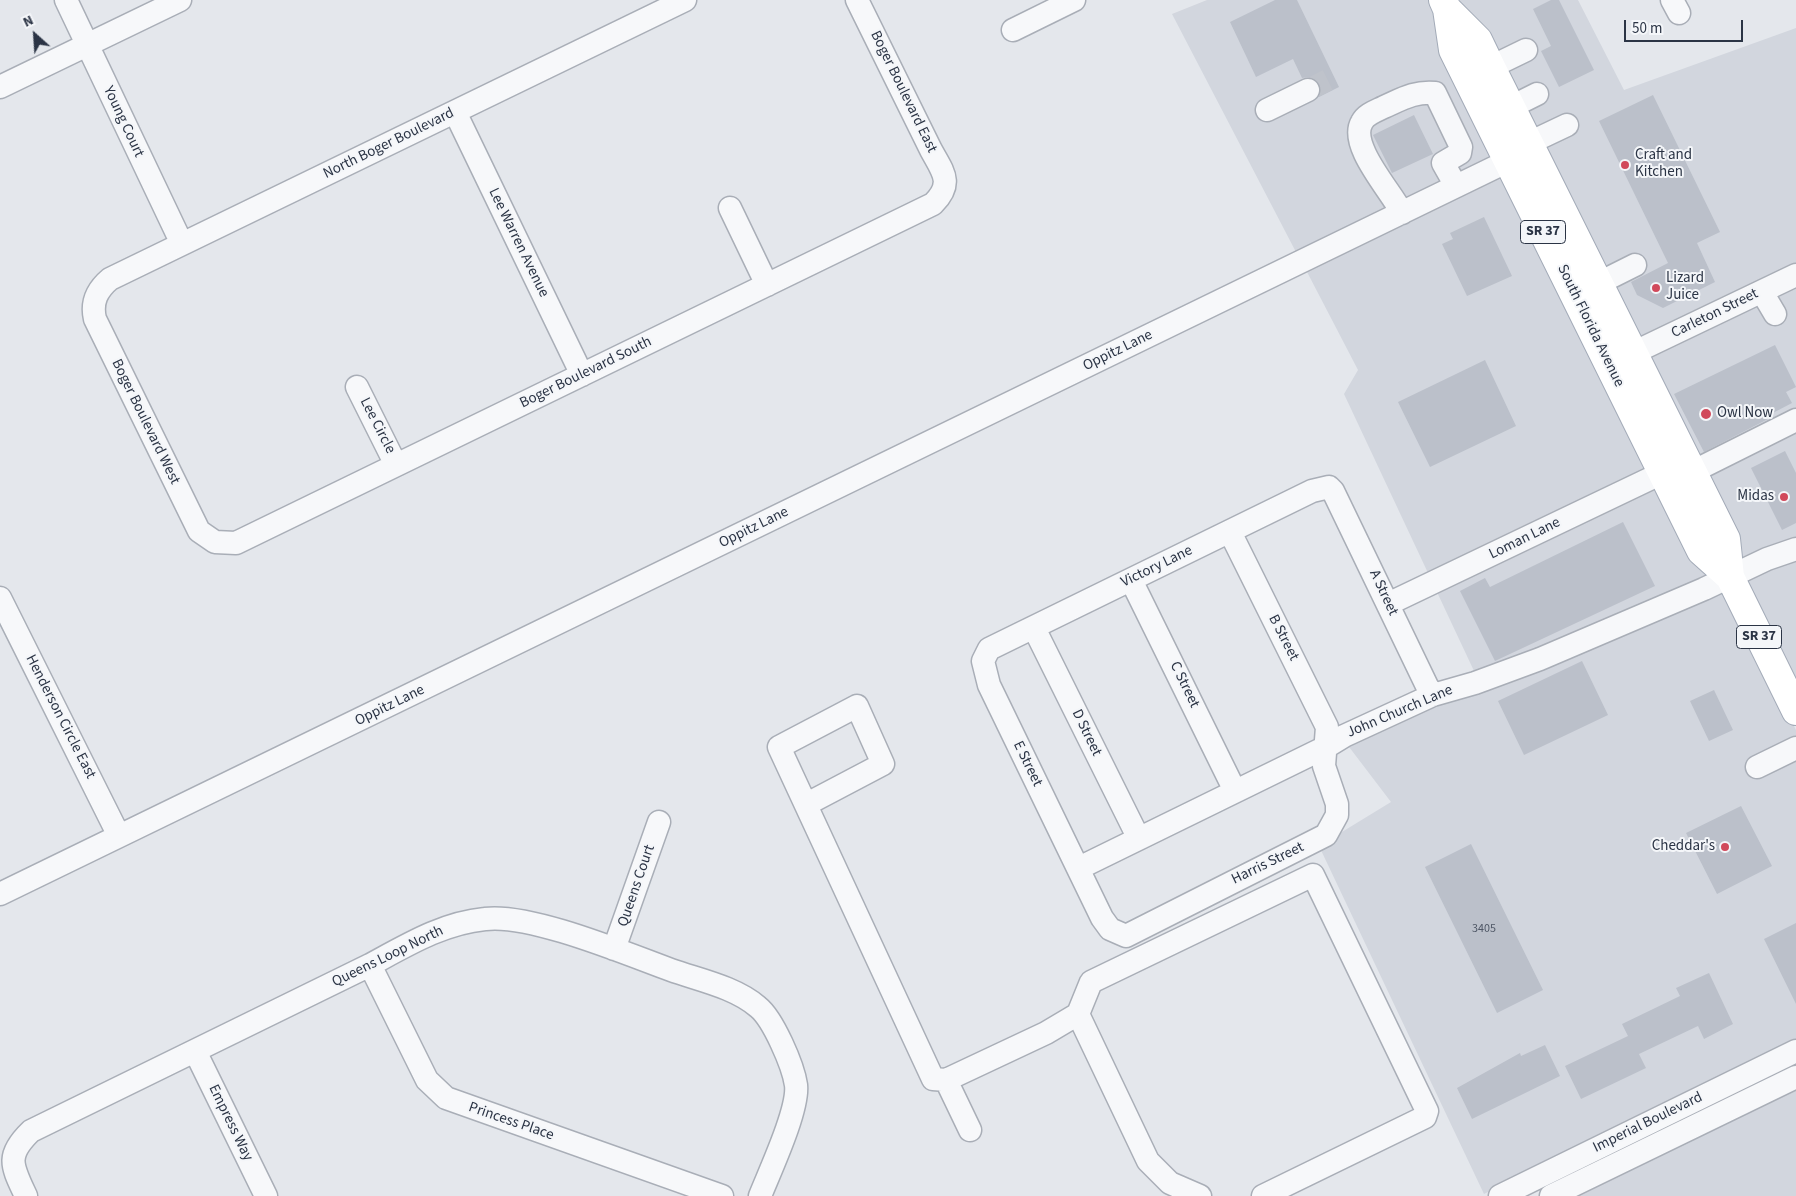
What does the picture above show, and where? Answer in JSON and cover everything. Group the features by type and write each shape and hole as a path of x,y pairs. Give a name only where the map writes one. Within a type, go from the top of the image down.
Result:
{"main road":[{"name":"South Florida Avenue","path":"1445,4 1478,40 1726,539 1730,577 1796,712"},
{"name":"South Florida Avenue","path":"1445,4 1453,50 1662,473 1701,551 1730,577"},
{"path":"1508,161 1513,160 1524,166 1540,194 1568,221"}],"street":[{"name":"Young Court","path":"66,0 182,244"},
{"path":"0,87 180,0"},
{"name":"North Boger Boulevard","path":"97,294 110,279 685,0"},
{"name":"Boger Boulevard East","path":"857,0 931,150 942,167 945,184"},
{"path":"1013,30 1048,6 1074,0"},
{"path":"1491,67 1526,50"},
{"path":"1402,213 1395,199 1366,157 1358,134 1362,122 1370,114 1416,92 1435,92 1466,77"},
{"path":"1267,110 1308,90"},
{"path":"1435,92 1461,147 1460,153 1443,163 1456,186"},
{"path":"1511,107 1537,94"},
{"name":"Lee Warren Avenue","path":"455,112 582,375"},
{"path":"1529,143 1567,125"},
{"name":"Oppitz Lane","path":"0,894 1508,161"},
{"name":"Boger Boulevard South","path":"215,542 236,543 933,204 942,195 945,184"},
{"path":"730,208 767,285"},
{"path":"1599,283 1635,265"},
{"name":"Carleton Street","path":"1633,353 1796,275"},
{"path":"1762,292 1775,314"},
{"name":"Boger Boulevard West","path":"97,294 93,310 95,319 194,524 199,531 215,542"},
{"name":"Lee Circle","path":"357,387 396,465"},
{"path":"1692,472 1796,420"},
{"name":"Loman Lane","path":"1388,604 1662,473"},
{"name":"Victory Lane","path":"984,657 988,649 1312,491 1328,487 1333,491"},
{"name":"A Street","path":"1333,491 1427,686 1433,694"},
{"name":"B Street","path":"1230,532 1328,727 1326,747"},
{"name":"John Church Lane","path":"1079,868 1234,790 1433,694 1474,683 1540,658 1730,577 1767,559 1796,550"},
{"name":"C Street","path":"1132,580 1234,790"},
{"name":"Henderson Circle East","path":"0,598 120,836"},
{"name":"D Street","path":"1034,628 1138,838"},
{"name":"E Street","path":"984,657 983,661 989,685 1102,918 1110,929 1126,936"},
{"path":"807,804 882,764 857,706 778,747 807,804 854,912 933,1079 946,1080 1046,1033 1078,1014 1091,982 1313,875 1428,1111 1425,1117 1263,1196"},
{"name":"Harris Street","path":"1126,936 1326,835 1337,815 1337,804 1324,766 1326,747"},
{"path":"1757,767 1796,748"},
{"name":"Queens Court","path":"614,950 659,822"},
{"name":"Queens Loop North","path":"26,1196 12,1162 16,1147 31,1131 56,1117 195,1051 437,931 488,918 541,926 614,950 746,998 759,1008 769,1019 792,1069 796,1086 793,1109 760,1196"},
{"name":"Princess Place","path":"370,965 427,1080 446,1098 480,1112 722,1196"},
{"path":"1078,1014 1148,1162 1170,1183 1200,1196"},
{"name":"Empress Way","path":"195,1051 266,1196"},
{"name":"Imperial Boulevard","path":"1500,1196 1541,1187 1796,1051"},
{"name":"Imperial Boulevard","path":"1551,1196 1796,1077"},
{"path":"946,1080 970,1130"}],"shaded area":[{"path":"1207,0 1434,0 1496,156 1297,254 1172,14"},
{"path":"1454,0 1578,0 1624,90 1796,28 1796,265 1637,342"},
{"path":"1505,173 1725,586 1796,730 1796,1040 1484,1194 1319,846 1391,802 1343,739 1482,688 1344,394 1358,370 1306,270"},
{"path":"1796,285 1796,540 1737,564 1645,358"},
{"path":"1796,559 1796,693 1741,582"},
{"path":"1796,1088 1796,1196 1573,1196"}],"building":[{"path":"1275,0 1297,0 1339,87 1319,97 1320,84 1309,77 1302,78 1293,59 1256,77 1230,22"},
{"path":"1551,0 1559,0 1594,70 1559,87 1541,51 1551,46 1533,9"},
{"path":"1653,95 1720,232 1697,243 1715,282 1663,308 1637,295 1631,282 1668,263 1599,121"},
{"path":"1414,115 1433,154 1392,173 1373,135"},
{"path":"1484,217 1512,276 1467,296 1442,244 1453,239 1450,233"},
{"path":"1775,345 1796,387 1786,392 1792,403 1769,415 1770,418 1704,452 1674,394"},
{"path":"1485,360 1516,426 1430,467 1398,402"},
{"path":"1785,451 1796,473 1796,523 1782,530 1751,468"},
{"path":"1623,522 1655,586 1495,661 1460,591 1485,578 1490,587"},
{"path":"1582,661 1608,715 1524,755 1498,701"},
{"path":"1714,690 1733,730 1709,741 1690,701"},
{"path":"1741,806 1772,866 1717,894 1686,833"},
{"path":"1471,844 1543,990 1497,1013 1425,867"},
{"path":"1796,923 1796,1004 1764,939"},
{"path":"1709,973 1733,1024 1704,1039 1698,1026 1639,1054 1646,1068 1581,1099 1565,1066 1628,1036 1622,1024 1680,996 1676,988"},
{"path":"1545,1045 1560,1076 1472,1119 1457,1088 1520,1053 1521,1056"}],"tunnel":[{"path":"1308,90 1334,77"}],"place":[{"name":"Craft and Kitchen","path":"1625,165"},
{"name":"Lizard Juice","path":"1656,288"},
{"name":"Owl Now","path":"1706,414"},
{"name":"Midas","path":"1784,497"},
{"name":"Cheddar's","path":"1725,847"}]}
